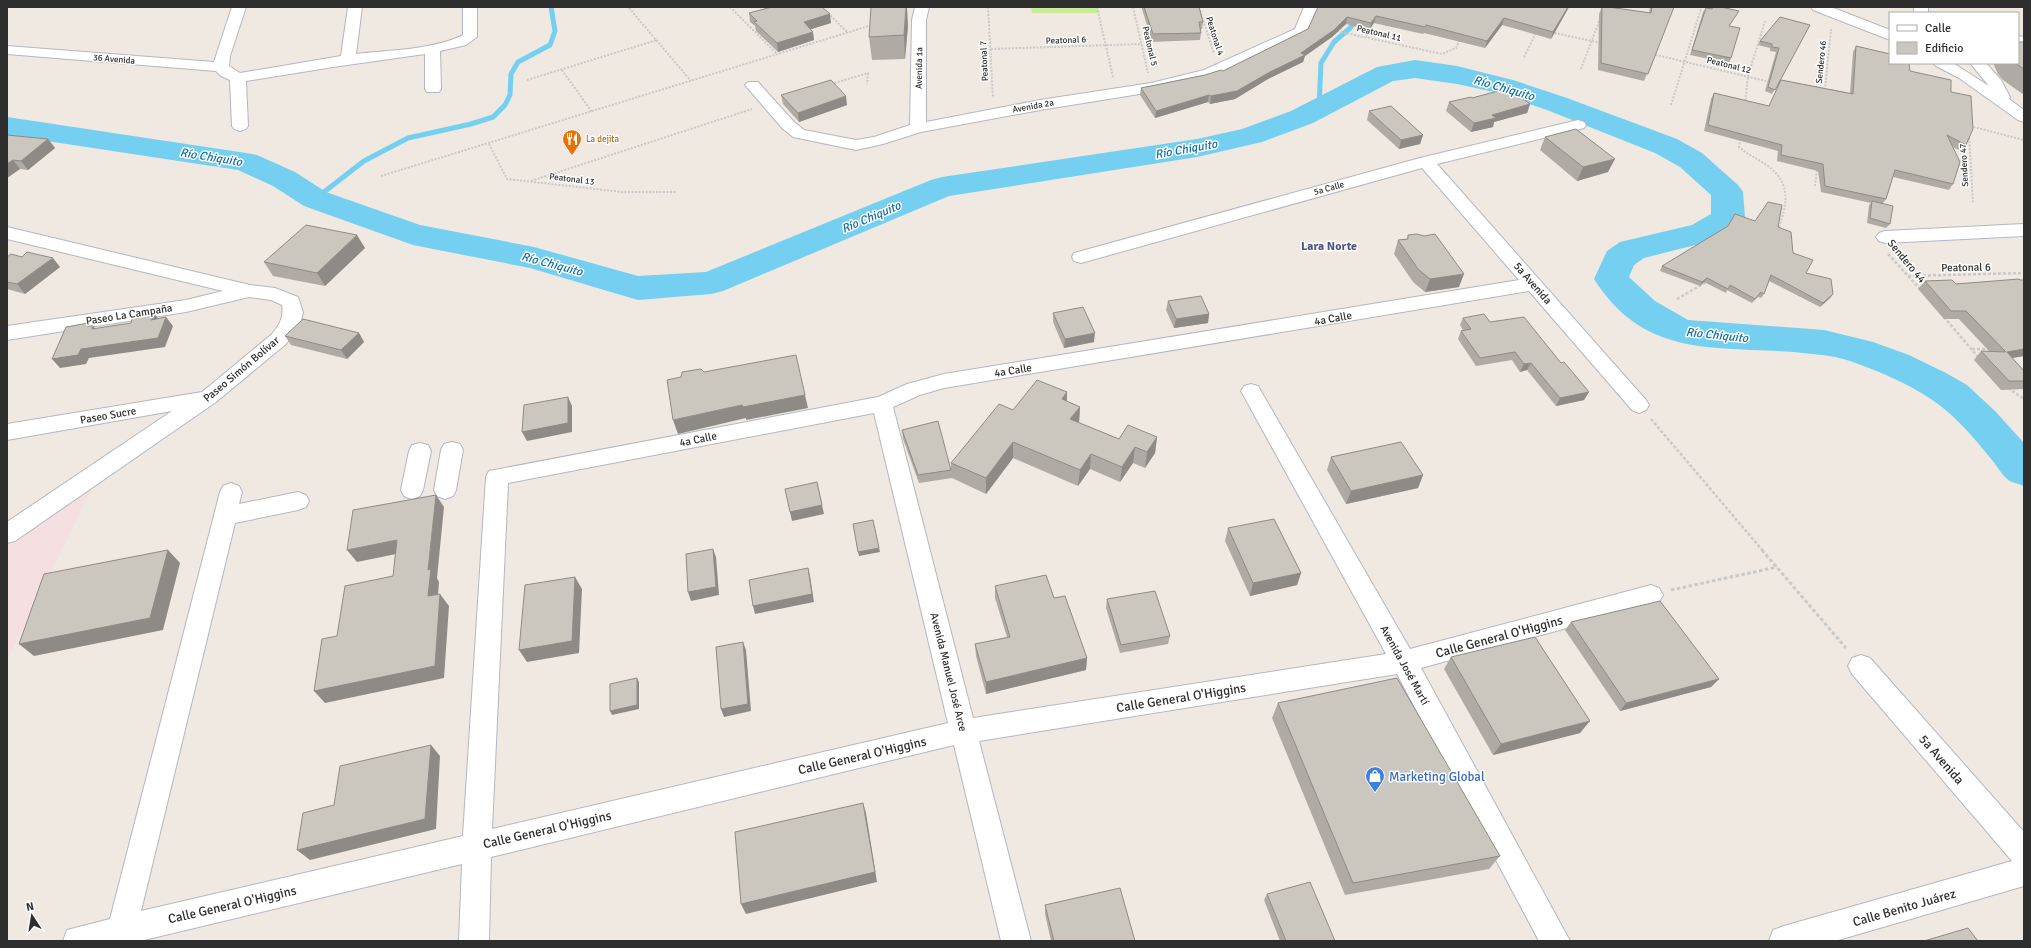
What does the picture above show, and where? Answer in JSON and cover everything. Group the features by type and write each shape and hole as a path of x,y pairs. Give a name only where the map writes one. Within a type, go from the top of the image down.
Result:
{"street":[{"path":"239,7 222,56 221,67 226,73 238,78 433,48 464,41 470,37 470,7"},
{"path":"348,60 355,7"},
{"name":"Avenida 1a","path":"918,128 919,20 922,7"},
{"name":"Avenida 2a","path":"753,85 799,134 843,144 856,145 877,141 918,128 1152,88 1209,73 1301,32 1310,7"},
{"path":"1818,7 1872,27 1889,36"},
{"path":"433,48 433,89"},
{"name":"36 Avenida","path":"7,50 221,67"},
{"path":"1943,64 1964,75 2024,117"},
{"path":"1979,64 1996,83 2004,104"},
{"path":"238,78 240,126"},
{"name":"5a Calle","path":"1081,257 1426,162 1578,124"},
{"name":"5a Avenida","path":"1426,162 1639,405"},
{"path":"1885,237 2024,230"},
{"name":"Paseo Simón Bolívar","path":"7,233 250,291 274,294 291,301 293,312 290,325 279,339 209,397 7,534"},
{"name":"4a Calle","path":"477,845 498,476 882,404 914,389 944,381 1534,284"},
{"name":"Paseo La Campaña","path":"7,333 186,306 250,291"},
{"name":"Avenida José Martí","path":"1251,391 1404,662 1555,941"},
{"name":"Paseo Sucre","path":"7,432 209,397"},
{"name":"Avenida Manuel José Arce","path":"882,404 1016,941"},
{"path":"444,490 452,450"},
{"path":"412,490 420,451"},
{"path":"122,930 231,492"},
{"path":"225,516 298,501"},
{"name":"Calle General O'Higgins","path":"78,941 477,845 964,731 1404,662 1651,595"},
{"name":"5a Avenida","path":"1861,666 2024,853"},
{"path":"474,941 477,845"},
{"name":"Calle Benito Juárez","path":"1784,941 1847,933 2024,872"}],"path":[{"path":"730,7 777,54"},
{"name":"Peatonal 7","path":"988,7 994,114"},
{"path":"1097,7 1116,93"},
{"name":"Peatonal 5","path":"1133,7 1152,88"},
{"name":"Peatonal 4","path":"1199,7 1219,69"},
{"path":"630,8 691,81"},
{"path":"1671,105 1701,9"},
{"path":"827,12 848,33"},
{"name":"Sendero 46","path":"1824,95 1833,12"},
{"path":"1581,68 1602,14"},
{"path":"1744,108 1748,76 1765,21"},
{"path":"381,176 489,144 876,23"},
{"name":"Peatonal 11","path":"1304,23 1433,53 1450,52 1456,48 1463,33"},
{"path":"1524,58 1538,28"},
{"path":"1545,30 1606,44"},
{"path":"527,80 657,40"},
{"name":"Peatonal 6","path":"991,49 1142,44"},
{"name":"Peatonal 12","path":"1649,54 1686,61 1771,82"},
{"path":"562,70 592,112"},
{"path":"830,85 868,73 867,84"},
{"path":"531,181 770,103"},
{"name":"Sendero 47","path":"1969,120 1973,203"},
{"path":"1969,126 2015,139 2024,140"},
{"path":"1741,132 1739,147 1749,156 1767,165 1782,180 1786,207 1778,231"},
{"name":"Peatonal 13","path":"489,144 507,179 622,192 676,192"},
{"path":"1815,186 1817,163"},
{"name":"Sendero 44","path":"1885,237 1880,240 1881,246 1924,294"},
{"name":"Peatonal 6","path":"1908,276 2024,273"},
{"path":"1677,299 1688,291 1710,280"},
{"path":"1940,311 1981,362"},
{"path":"1972,350 1994,349"},
{"path":"2006,386 2024,399"},
{"path":"1639,405 1861,666"},
{"path":"1651,595 1777,567"}],"shaded area":[{"path":"93,487 7,660 7,543"}],"green space":[{"path":"1031,7 1097,7 1099,13 1032,13"}],"building":[{"path":"772,7 822,7 830,14 804,22 813,32 777,43 754,22 757,21 749,13"},
{"path":"871,7 906,7 904,35 869,37"},
{"path":"1144,7 1199,7 1203,22 1199,22 1201,33 1153,34"},
{"path":"1318,7 1568,7 1553,32 1504,18 1487,41 1426,25 1425,27 1376,16 1371,23 1347,17 1334,30 1301,53 1305,55 1270,72 1237,91 1211,96 1209,95 1156,111 1141,88 1205,75 1221,70 1223,71 1308,29"},
{"path":"1602,7 1651,13 1652,7 1674,7 1648,74 1601,63"},
{"path":"1713,7 1721,7 1739,11 1729,26 1740,28 1731,58 1692,50 1706,8 1712,9"},
{"path":"1780,17 1810,25 1775,90 1768,87 1779,48 1772,47 1772,44 1760,41"},
{"path":"2019,42 2024,42 2024,69 2016,64 2019,64"},
{"path":"1856,46 1889,54 1889,64 1909,64 1910,71 1951,80 1951,92 1971,96 1973,129 1966,145 1947,135 1960,162 1953,184 1895,170 1886,199 1825,186 1823,164 1781,155 1782,145 1708,125 1714,93 1769,106 1781,80 1853,94"},
{"path":"831,80 846,96 798,113 781,95"},
{"path":"1509,88 1530,104 1492,115 1496,118 1474,123 1449,102 1472,98"},
{"path":"1391,106 1423,135 1401,140 1369,111"},
{"path":"1576,129 1615,159 1583,167 1545,137"},
{"path":"7,135 48,139 21,161 13,160 7,164"},
{"path":"1872,201 1893,206 1890,224 1870,218"},
{"path":"1768,202 1782,205 1778,227 1791,232 1793,253 1813,260 1806,273 1831,279 1833,294 1823,303 1771,275 1764,294 1761,292 1755,299 1730,285 1728,289 1707,278 1702,282 1662,266 1728,226 1735,214 1755,221"},
{"path":"306,225 357,235 317,273 264,262"},
{"path":"1417,234 1424,236 1435,234 1464,274 1430,279 1418,269 1398,240 1408,239 1408,235"},
{"path":"27,252 53,258 17,284 7,282 7,257 11,254 22,257"},
{"path":"2019,279 2024,280 2024,349 2007,352 2024,371 2024,381 2009,381 1981,351 2006,352 1966,311 1951,311 1925,281 1952,280 1956,284"},
{"path":"1201,296 1209,314 1176,319 1168,301"},
{"path":"1083,307 1095,333 1065,339 1053,313"},
{"path":"154,313 151,320 166,317 158,338 81,349 78,355 52,359 66,327 88,323 87,326 93,326 92,329 131,323 133,316"},
{"path":"1484,314 1490,322 1524,317 1561,363 1564,362 1589,392 1560,398 1531,363 1524,364 1515,352 1480,358 1461,331 1471,329 1463,318"},
{"path":"303,319 359,333 341,350 285,336"},
{"path":"796,355 805,395 743,407 742,405 673,420 667,380 681,377 682,372 701,369 704,372"},
{"path":"1037,380 1067,392 1062,399 1080,407 1070,419 1119,439 1128,425 1157,437 1147,452 1135,447 1122,467 1091,454 1080,470 1013,442 986,478 951,463 999,404 1013,410"},
{"path":"568,397 568,423 522,432 524,405"},
{"path":"938,421 951,470 918,475 902,430"},
{"path":"1401,442 1423,475 1351,491 1331,457"},
{"path":"817,482 822,505 790,512 785,489"},
{"path":"436,495 428,570 431,569 428,596 440,594 435,666 314,691 322,639 337,636 345,586 393,576 397,540 347,550 353,510"},
{"path":"1274,519 1301,573 1253,583 1228,528"},
{"path":"873,520 879,548 858,552 853,524"},
{"path":"713,549 716,587 688,592 686,554"},
{"path":"168,550 150,618 19,644 44,574"},
{"path":"808,568 812,594 753,606 749,580"},
{"path":"1046,575 1054,598 1065,596 1087,658 986,682 975,644 1010,637 995,586"},
{"path":"575,577 572,641 519,650 525,585"},
{"path":"1155,591 1170,636 1121,645 1107,599"},
{"path":"1660,601 1719,679 1626,703 1571,622"},
{"path":"1535,637 1590,721 1501,744 1451,657"},
{"path":"743,642 748,704 721,709 716,647"},
{"path":"637,678 637,705 610,711 610,684"},
{"name":"Marketing Global","path":"1397,678 1500,856 1353,883 1278,703"},
{"path":"431,745 425,819 297,850 303,813 334,805 340,766"},
{"path":"863,803 875,872 741,904 735,832"},
{"path":"1310,882 1335,941 1286,941 1267,894"},
{"path":"1120,888 1135,941 1054,941 1045,905"},
{"path":"1968,928 1978,941 1924,941"}],"waterway":[{"path":"315,199 364,161 408,138 471,124 493,117 505,105 510,95 511,74 518,62 550,45 555,31 551,7"},
{"path":"1319,108 1321,63 1334,42 1350,28 1365,7"},
{"name":"Río Chiquito","path":"7,126 246,162 284,179 315,199 413,234 534,258 638,288 711,283 942,187 1197,148 1251,136 1302,117 1387,73 1415,69 1457,75 1503,86 1557,104 1666,146 1691,160 1727,192 1728,218 1703,233 1632,250 1619,259 1611,279 1642,310 1660,322 1684,332 1824,343 1842,346 1883,359 1921,376 1953,395 1982,421 2024,470"}],"place":[{"name":"La dejita","path":"572,156"},
{"name":"Marketing Global","path":"1375,793"}],"district":[{"name":"Lara Norte","path":"1329,246"}]}
